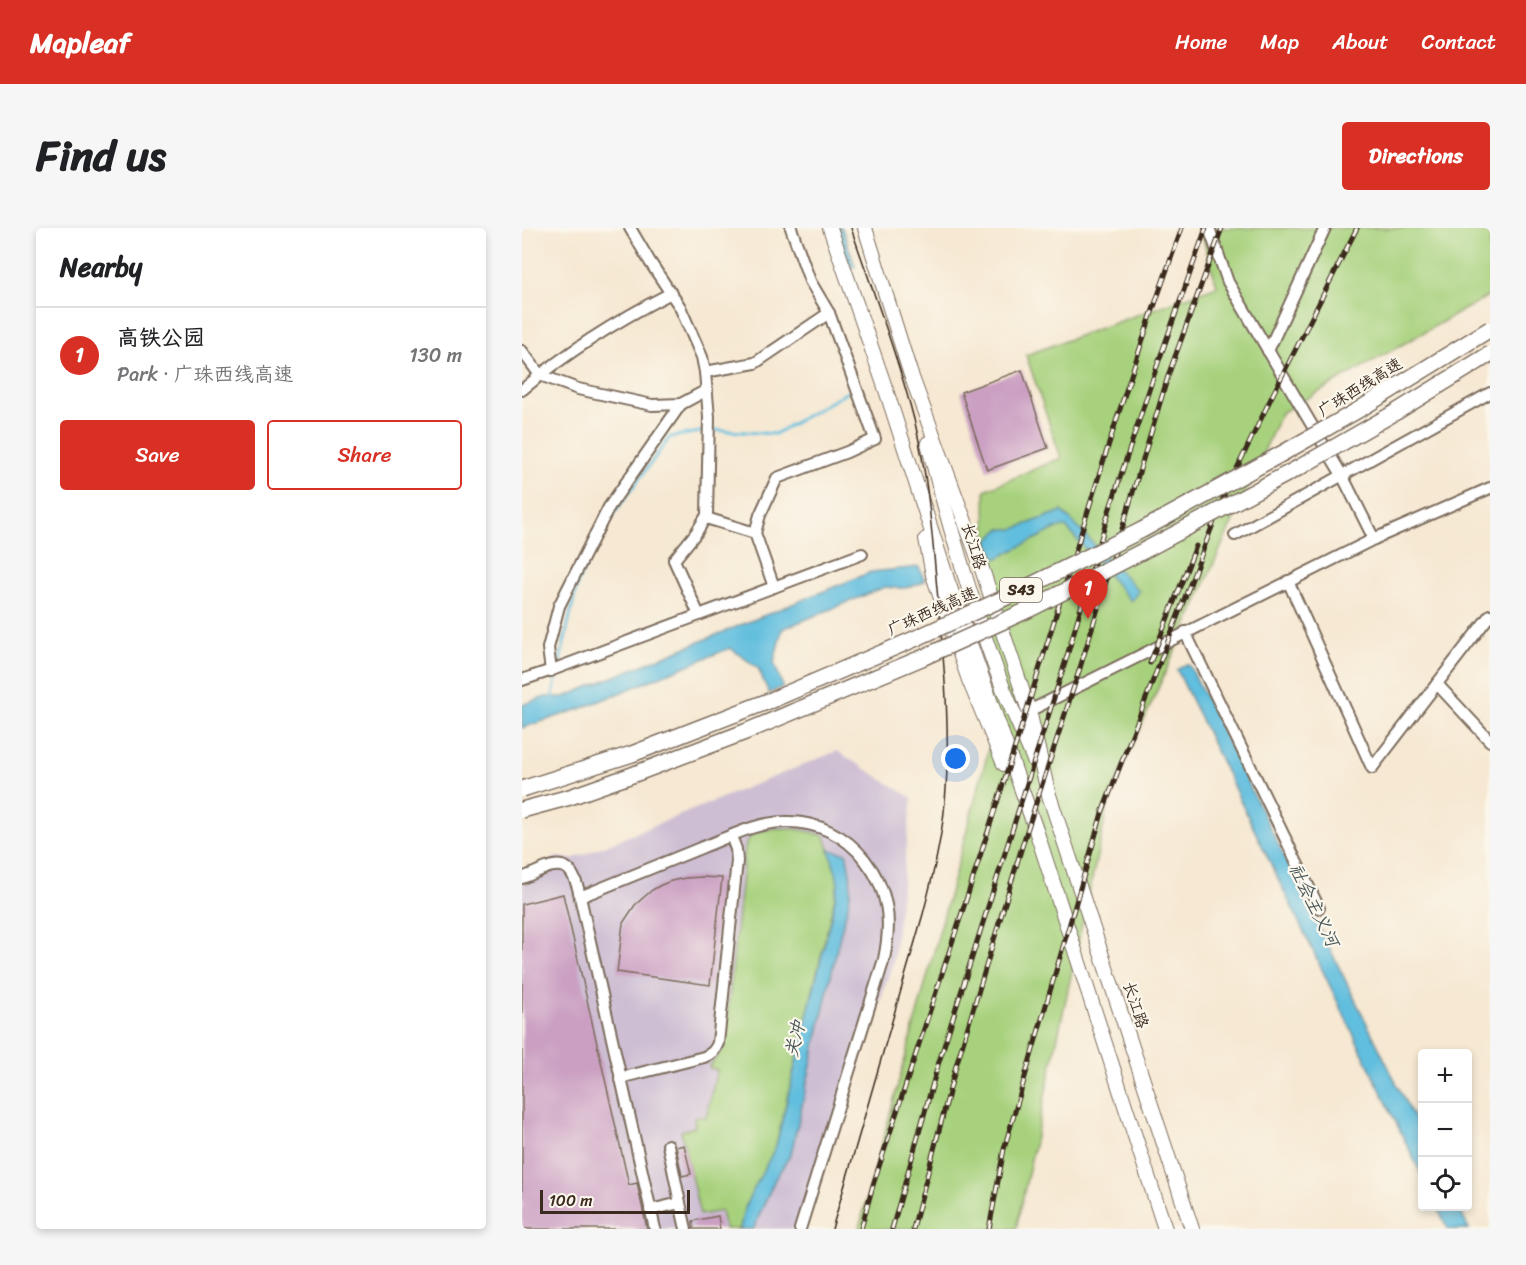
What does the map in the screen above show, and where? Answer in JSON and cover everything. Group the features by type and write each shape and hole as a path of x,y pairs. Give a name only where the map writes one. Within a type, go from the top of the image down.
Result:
{"highway":[{"name":"广珠西线高速","path":"522,789 632,754 774,699 1009,596 1142,530 1283,453 1360,409 1490,329"},
{"name":"S43","path":"522,810 570,797 632,775 785,716 1030,609 1300,467 1396,412 1490,354"}],"main road":[{"path":"830,228 886,390 947,579 1036,830 1165,1229"},
{"name":"长江路","path":"865,228 910,372 966,580 1003,688 1048,792"},
{"name":"长江路","path":"910,372 980,560 1029,711 1048,792 1192,1229"}],"street":[{"path":"630,228 680,307 702,357 705,372 709,417 708,515 674,560 699,615"},
{"path":"774,587 755,533 760,515 777,478 875,439 829,313 810,281 791,228"},
{"path":"1209,228 1228,282 1342,475 1374,539"},
{"path":"1268,351 1325,228"},
{"path":"522,390 614,324 671,293"},
{"path":"705,372 755,363 829,313"},
{"path":"522,351 540,375 578,389 652,405 681,404 707,390"},
{"path":"1235,535 1490,393"},
{"path":"552,670 548,648 559,606 609,507 681,404"},
{"path":"1029,711 1374,539 1490,488"},
{"path":"706,518 755,533"},
{"path":"522,680 862,554"},
{"path":"1288,581 1372,768 1490,615"},
{"path":"1185,632 1319,908"},
{"path":"1437,684 1490,741"},
{"path":"580,897 752,828 784,821 802,822 835,834 850,844 872,869 882,889 888,912 889,928 884,959 800,1229"},
{"path":"620,1078 704,1057 715,1050 718,1043 737,861 736,849 731,836"},
{"path":"522,878 554,865 568,868 572,874 580,897 655,1229"},
{"path":"668,1145 686,1229"},
{"path":"650,1210 680,1203"}],"shaded area":[{"path":"837,751 912,798 893,962 814,1201 794,1229 522,1229 522,873 557,857 572,859"}],"green space":[{"path":"1200,228 1490,228 1490,295 1281,413 1110,796 1016,1229 859,1229 989,748 985,490 1061,458 1026,355 1217,286"},
{"path":"777,828 813,832 825,836 838,884 776,1146 742,1218 740,1229 725,1229 721,1211 700,1215 681,1131 695,1127 694,1118 696,1116 706,1117 717,1070 710,1068 710,1065 724,1048 745,847 753,834"}],"water":[{"path":"834,228 842,228 855,267 848,268"},
{"path":"1062,511 1139,591 1131,601 1066,527 1057,528 996,559 988,541 1000,529 1014,529"},
{"path":"919,567 925,581 920,584 905,588 885,587 782,629 774,662 783,687 769,693 758,668 730,648 580,709 522,728 522,705 545,697 564,697 871,572"},
{"path":"1186,664 1190,666 1418,1127 1418,1168 1177,670"},
{"path":"829,850 846,853 851,884 849,901 791,1154 775,1179 754,1229 740,1229 747,1202 776,1146 834,904 838,884"},
{"path":"1439,1211 1460,1211 1469,1229 1448,1229"}],"building":[{"path":"1022,370 1048,448 987,470 961,392"},
{"path":"685,878 722,878 710,985 617,972 623,923 635,905 661,885"},
{"path":"563,894 629,1185 637,1183 647,1229 522,1229 522,904"},
{"path":"684,1145 691,1174 682,1176 676,1147"},
{"path":"718,1216 720,1229 694,1229 693,1221"}],"waterway":[{"path":"712,430 775,434 851,390"},
{"path":"559,665 578,581 611,517 670,437 706,431"},
{"path":"552,700 558,671"}],"tram line":[{"path":"832,1229 930,889 942,825 947,756 942,645 923,464 915,423 901,374 851,228"}],"railway":[{"path":"861,1229 873,1185 1008,769 1121,407 1182,228"},
{"path":"892,1229 938,1065 1065,663 1109,511 1206,228"},
{"path":"913,1229 956,1066 1024,840 1080,668 1169,373 1222,228"},
{"path":"989,1229 1004,1149 1102,813 1225,493 1357,228"},
{"path":"1150,663 1196,546"}],"place":[{"name":"高铁公园","path":"1088,619"}],"water label":[{"name":"社会主义河","path":"1314,905"},
{"name":"关冲","path":"795,1039"}]}
